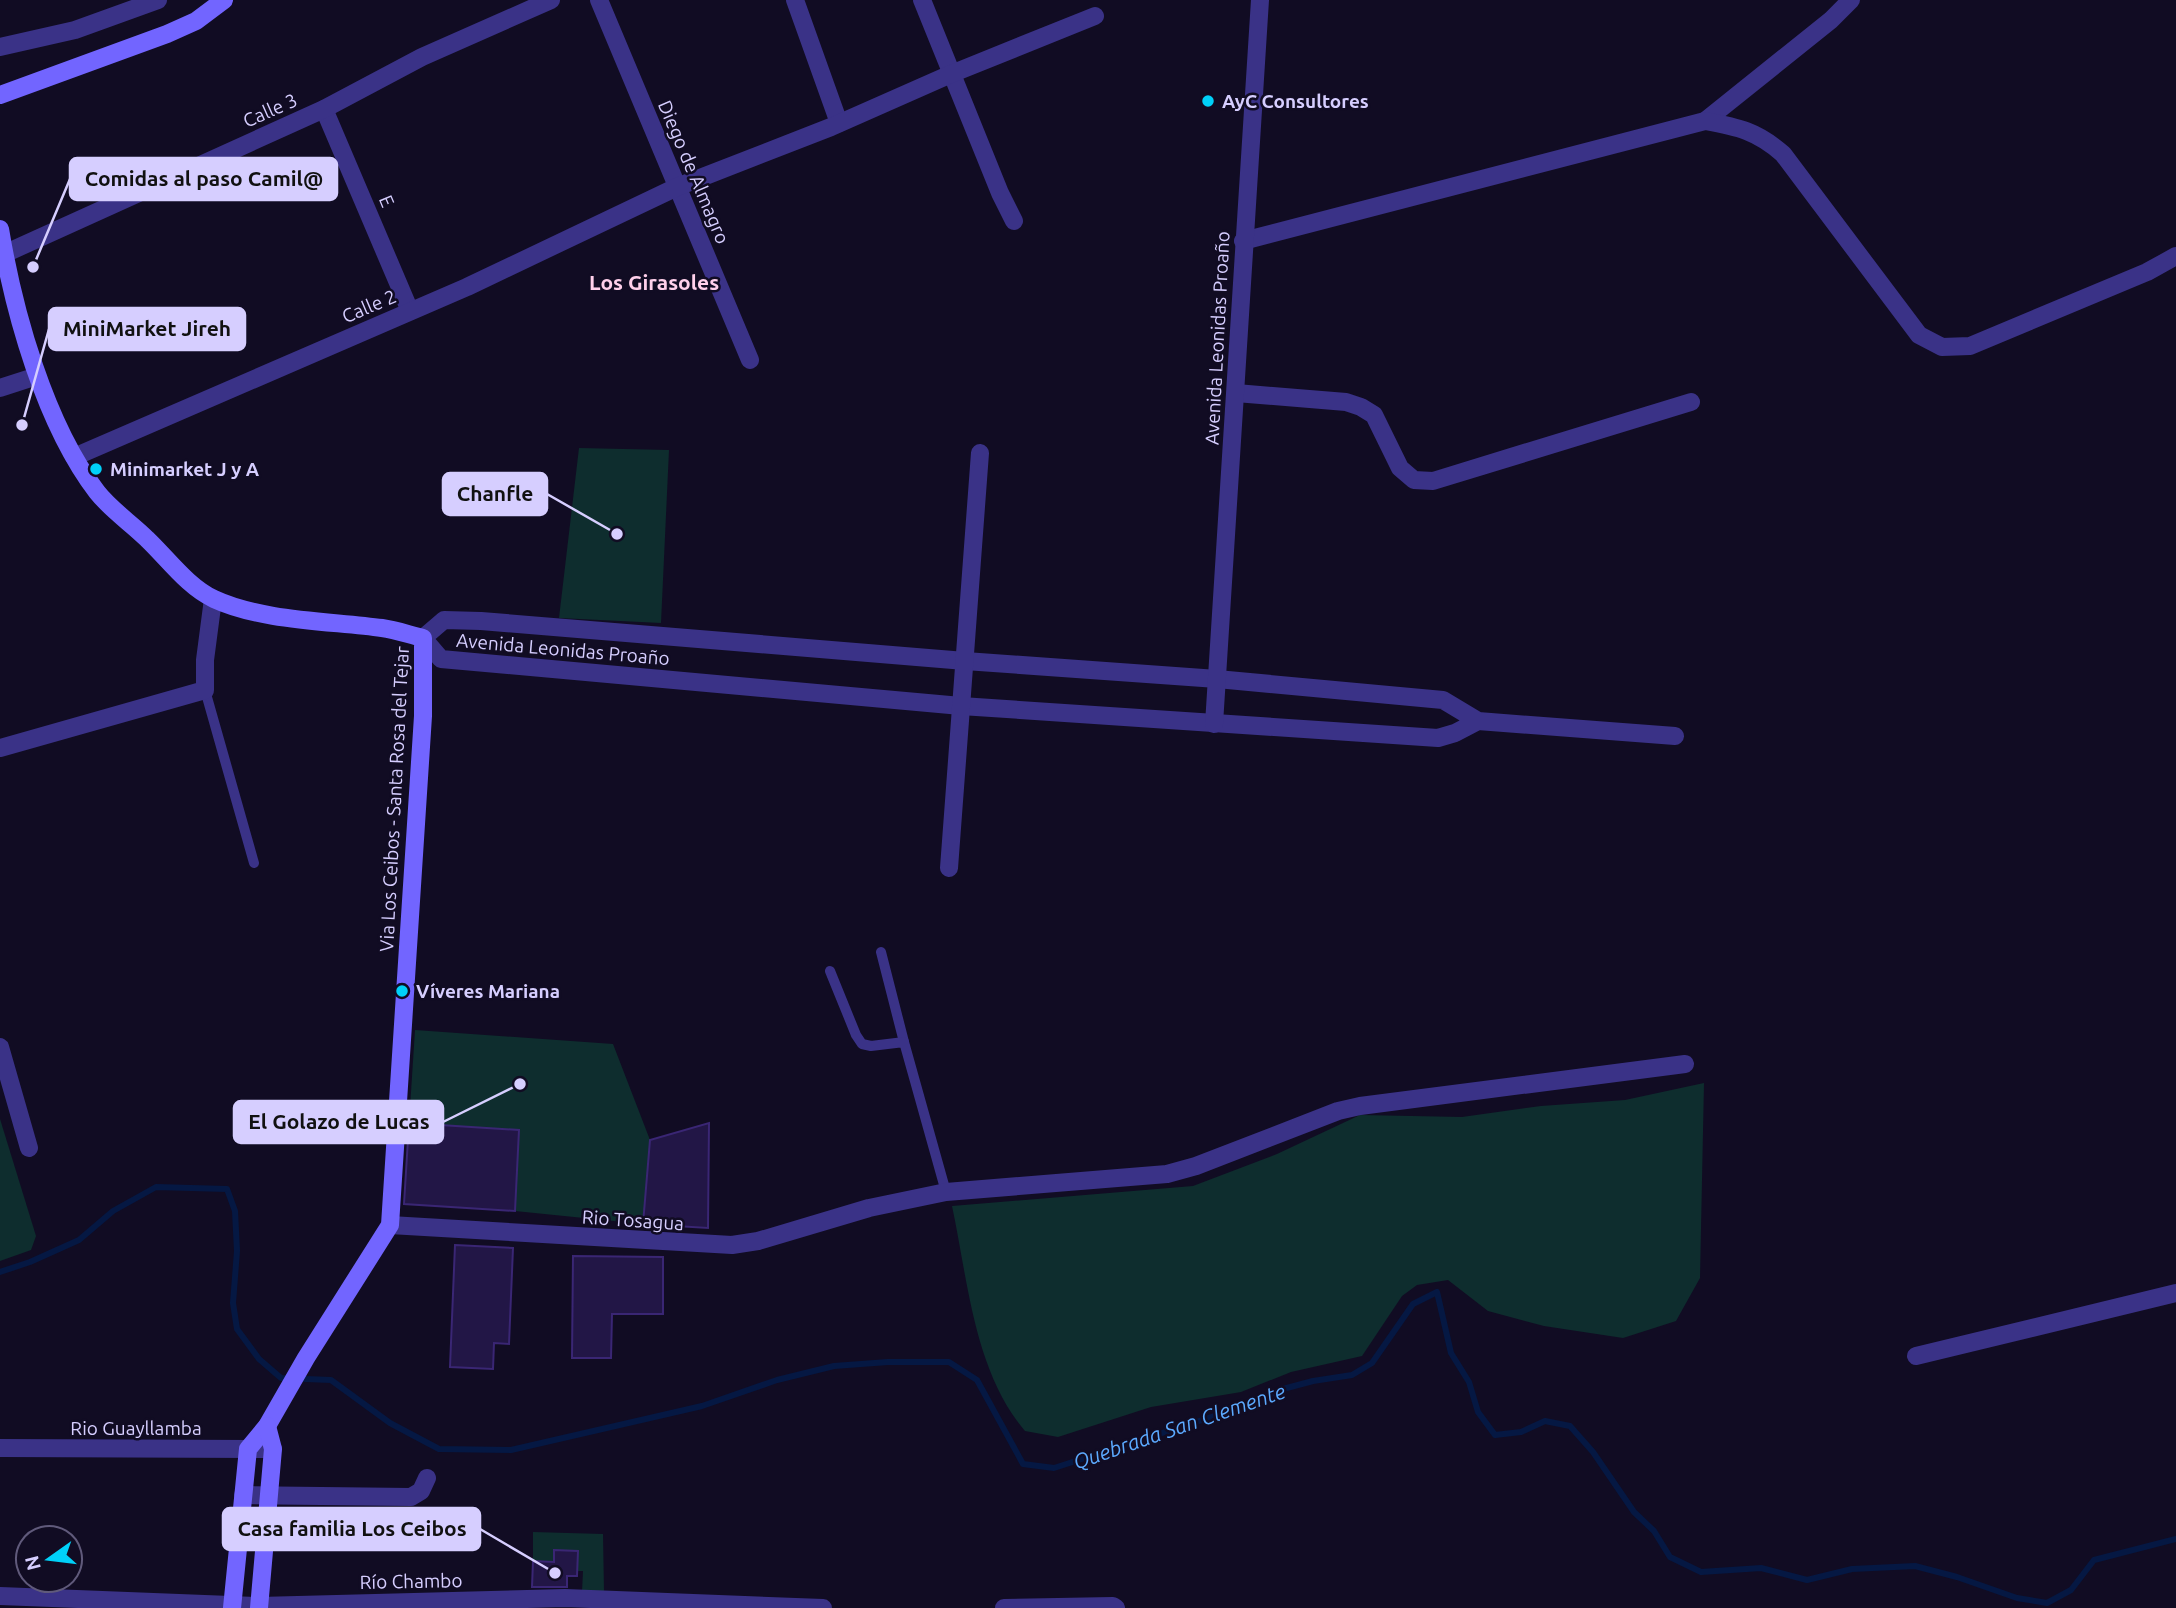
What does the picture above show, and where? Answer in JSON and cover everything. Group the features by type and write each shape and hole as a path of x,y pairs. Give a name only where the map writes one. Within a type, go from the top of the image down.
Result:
{"main road":[{"path":"0,95 167,34 196,21 224,0"},
{"name":"Via Los Ceibos - Santa Rosa del Tejar","path":"0,229 8,276 37,376 74,457 110,507 133,525 184,577 213,599 256,611 385,628 423,638 423,716 390,1225 269,1420 247,1449"},
{"path":"259,1607 273,1449 269,1420"},
{"path":"232,1606 247,1449"}],"street":[{"path":"0,47 75,30 158,0"},
{"name":"Calle 3","path":"4,254 324,108 422,57 551,0"},
{"name":"Diego de Almagro","path":"599,0 750,360"},
{"path":"795,0 839,122"},
{"path":"922,0 1000,193 1014,221"},
{"name":"Avenida Leonidas Proaño","path":"1217,679 444,620 423,638 441,659 961,706 1214,724 1217,679 1236,393 1243,241 1260,0"},
{"path":"1243,241 1705,121 1831,20 1851,0"},
{"name":"Calle 2","path":"74,457 467,287 677,187 1095,16"},
{"name":"E","path":"324,108 410,311"},
{"path":"1705,121 1744,128 1766,139 1783,154 1919,335 1942,347 1970,346 2147,272 2176,256"},
{"path":"0,388 37,376"},
{"path":"1236,393 1346,402 1361,407 1374,415 1400,468 1414,480 1433,481 1691,402"},
{"path":"949,867 980,453"},
{"path":"0,748 205,690 205,660 213,599"},
{"path":"1217,679 1443,700 1478,721 1675,736"},
{"path":"1214,724 1438,738 1478,721"},
{"path":"0,1047 29,1148"},
{"name":"Rio Tosagua","path":"390,1225 732,1245 758,1241 869,1208 946,1192 1167,1174 1196,1166 1338,1111 1360,1106 1685,1064"},
{"path":"1916,1356 2176,1293"},
{"name":"Rio Guayllamba","path":"0,1448 273,1449"},
{"path":"243,1495 411,1497 421,1491 428,1478"},
{"name":"Río Chambo","path":"0,1596 259,1607 565,1603 823,1608"},
{"path":"1004,1608 1115,1607"}],"lane":[{"path":"205,690 254,863"},
{"path":"881,951 946,1192"},
{"path":"830,971 862,1044 871,1046 904,1042"}],"green space":[{"path":"579,448 669,450 661,623 559,618"},
{"path":"415,1030 613,1044 650,1140 643,1224 515,1211 519,1130 409,1123"},
{"path":"1704,1083 1700,1278 1676,1321 1623,1338 1544,1326 1488,1311 1448,1280 1417,1285 1402,1296 1362,1356 1291,1372 1241,1392 1151,1407 1058,1437 1025,1431 994,1381 975,1324 952,1206 1193,1186 1277,1154 1360,1115 1462,1117 1541,1106 1625,1100"},
{"path":"0,1119 36,1236 31,1250 0,1261"},
{"path":"533,1532 603,1534 604,1592 582,1592 583,1571 577,1571 577,1551 555,1550 554,1562 533,1561"}],"building":[{"path":"409,1123 519,1130 515,1211 404,1204"},
{"path":"709,1123 708,1228 643,1224 650,1140"},
{"path":"455,1245 513,1248 509,1344 494,1343 493,1369 450,1367"},
{"path":"573,1256 663,1257 663,1314 612,1314 611,1358 572,1358"},
{"path":"554,1550 578,1551 577,1576 567,1576 567,1587 532,1587 533,1561 554,1562"}],"waterway":[{"name":"Quebrada San Clemente","path":"0,1272 79,1240 113,1211 156,1187 227,1189 235,1211 237,1251 233,1303 237,1329 259,1359 281,1378 331,1380 390,1423 439,1449 511,1450 702,1406 777,1380 834,1366 888,1362 949,1362 977,1380 1023,1464 1054,1468 1233,1410 1283,1389 1352,1375 1372,1363 1413,1304 1437,1292 1451,1353 1469,1382 1478,1412 1495,1435 1521,1432 1545,1421 1570,1426 1593,1452 1634,1512 1654,1531 1670,1557 1701,1572 1761,1568 1807,1580 1852,1569 1915,1566 2017,1598 2047,1603 2071,1590 2094,1560 2176,1539"}],"place":[{"name":"AyC Consultores","path":"1208,101"},
{"name":"Comidas al paso Camil@","path":"33,267"},
{"name":"MiniMarket Jireh","path":"22,425"},
{"name":"Minimarket J y A","path":"96,469"},
{"name":"Chanfle","path":"617,534"},
{"name":"Víveres Mariana","path":"402,991"},
{"name":"El Golazo de Lucas","path":"520,1084"},
{"name":"Casa familia Los Ceibos","path":"555,1573"}],"district":[{"name":"Los Girasoles","path":"654,282"}]}
